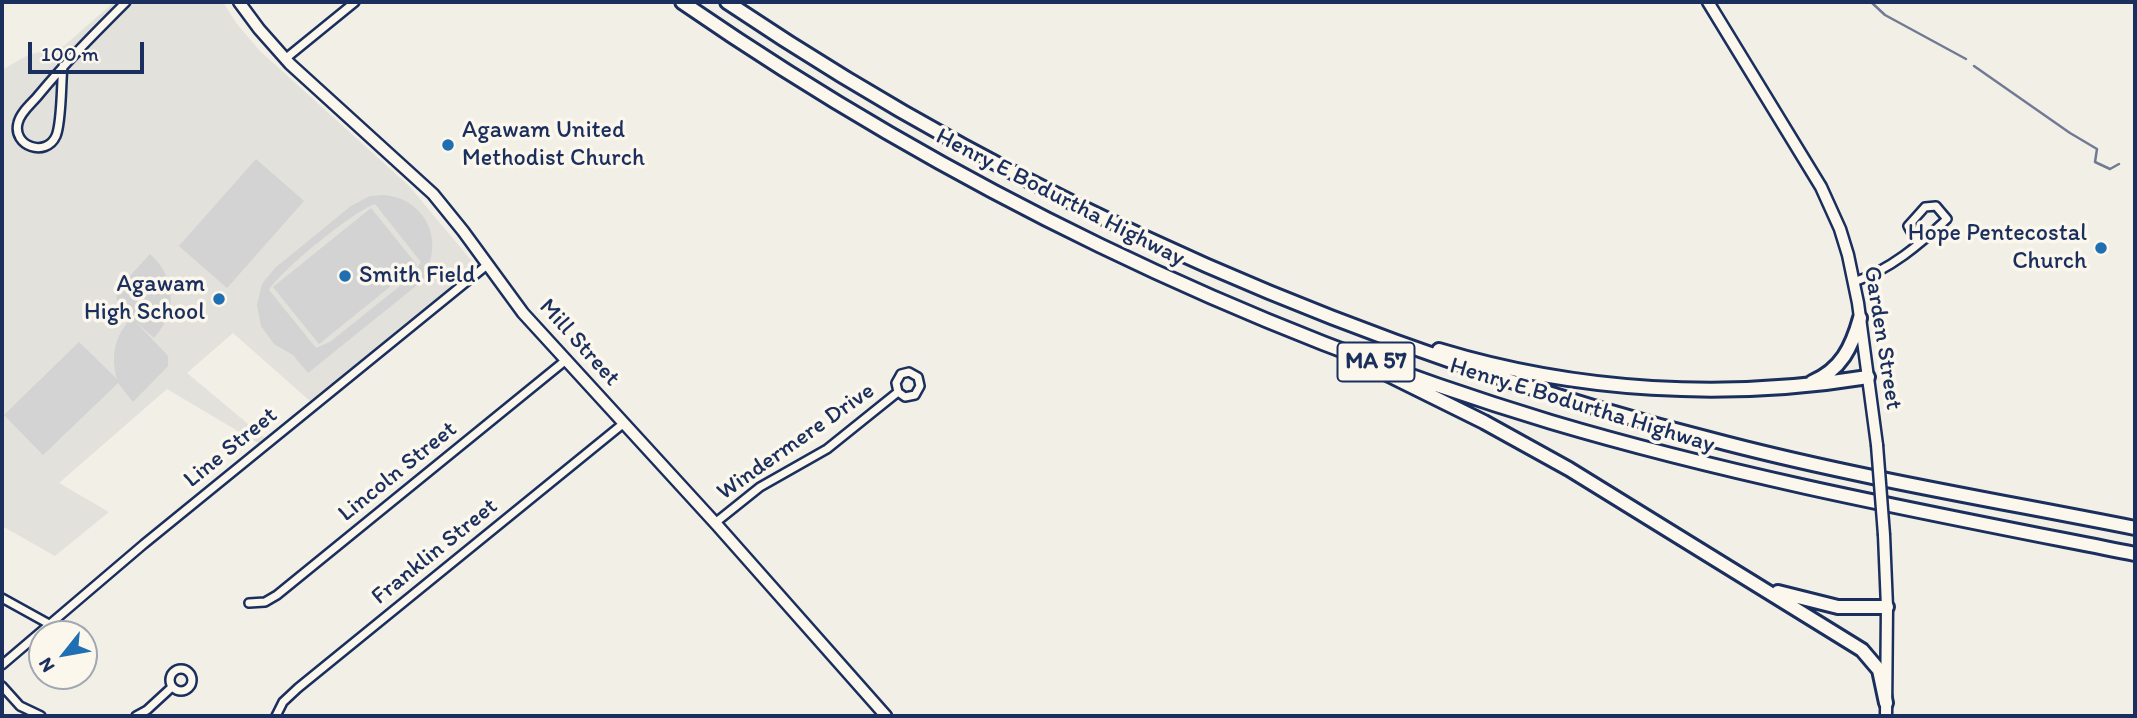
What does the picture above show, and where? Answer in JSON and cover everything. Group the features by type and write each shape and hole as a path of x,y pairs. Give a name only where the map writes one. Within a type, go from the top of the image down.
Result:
{"highway":[{"name":"Henry E Bodurtha Highway","path":"682,2 825,95 987,188 1148,267 1312,337 1410,375 1499,406 1699,463 1827,493 2135,554"},
{"name":"Henry E Bodurtha Highway","path":"727,2 855,83 988,160 1114,223 1268,292 1399,344 1569,400 1696,436 1805,462 2135,528"},
{"path":"1268,292 1458,356 1540,375 1600,383 1690,389 1788,387 1868,377"},
{"path":"1788,387 1815,381 1834,368 1851,348 1860,318"},
{"path":"1312,337 1521,442 1594,483 1868,654 1881,676 1886,710"},
{"path":"1737,572 1768,588 1810,601 1845,608 1887,607"}],"street":[{"path":"63,66 56,136 42,147 29,146 19,136 19,120 63,66 126,2"},
{"name":"Mill Street","path":"239,2 285,59 433,193 523,313 715,523 886,716"},
{"path":"285,59 355,2"},
{"name":"Garden Street","path":"1709,2 1821,187 1840,229 1854,282 1877,445 1884,535 1887,607 1886,710"},
{"path":"1854,282 1878,274 1918,244 1947,219 1937,206 1925,207 1908,226 1918,244"},
{"name":"Line Street","path":"54,620 488,265"},
{"name":"Lincoln Street","path":"249,603 265,602 277,595 566,360"},
{"name":"Windermere Drive","path":"715,523 760,487 827,449 898,392"},
{"name":"Franklin Street","path":"276,716 283,702 303,684 624,423"},
{"path":"2,598 42,620"},
{"name":"Line Street","path":"2,664 28,642"},
{"path":"2,686 20,706 41,716"},
{"path":"136,716 172,687"}],"shaded area":[{"name":"Agawam High School","path":"114,2 223,2 260,51 410,187 476,266 310,401 233,333 187,373 265,438 258,443 167,389 59,483 109,512 55,556 2,526 2,70 28,55 64,46"},
{"path":"256,159 304,201 227,288 179,246"},
{"path":"370,196 397,198 418,210 430,230 432,254 428,267 432,273 308,373 293,355 274,344 261,326 257,305 262,284 275,268 351,206","holes":["375,204 421,262 410,278 330,342 316,348 269,290 287,269 319,242 352,217"]},
{"name":"Smith Field","path":"371,208 417,265 319,344 273,287"},
{"path":"150,254 165,273 171,295 170,306 162,328 154,338 135,321 168,356 168,366 133,402 118,383 43,455 4,415 79,342 117,379 114,354 118,338 132,317 117,302 116,291"}],"waterway":[{"path":"1871,2 1885,15 1966,59"},
{"path":"1974,66 2097,149 2095,162 2110,169 2119,164"}],"place":[{"name":"Agawam United Methodist Church","path":"448,145"},
{"name":"Hope Pentecostal Church","path":"2101,248"},
{"name":"Smith Field","path":"345,276"},
{"name":"Agawam High School","path":"219,299"}]}
